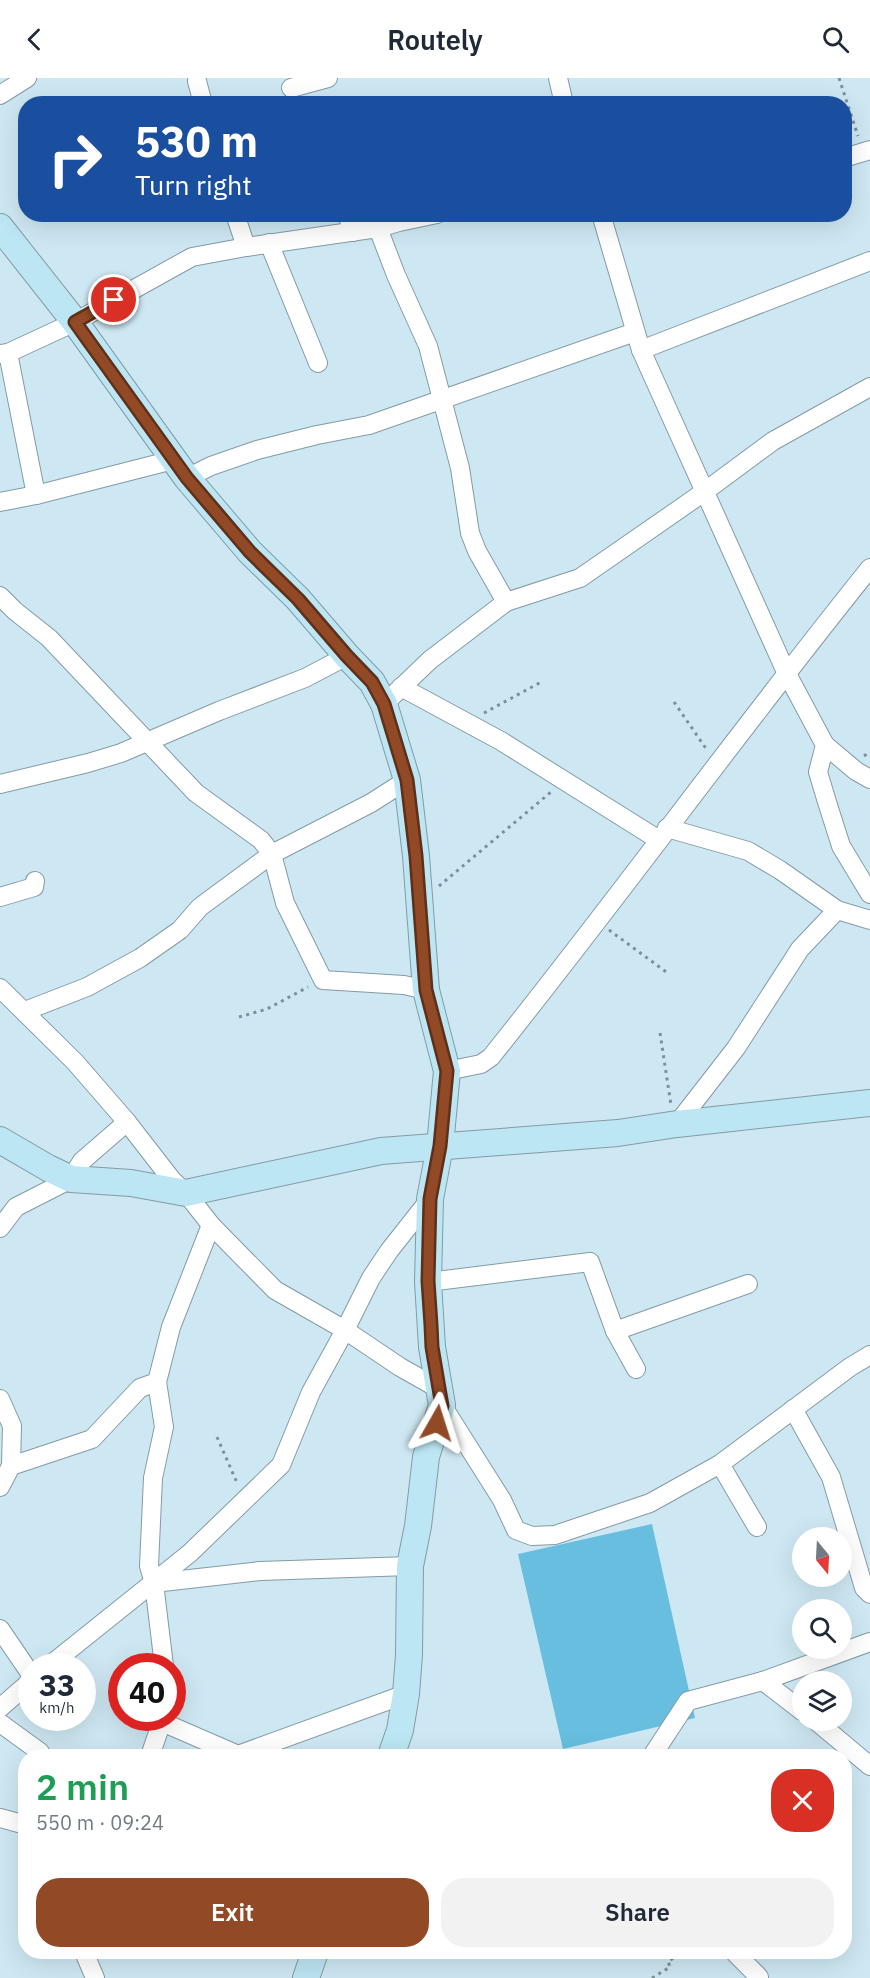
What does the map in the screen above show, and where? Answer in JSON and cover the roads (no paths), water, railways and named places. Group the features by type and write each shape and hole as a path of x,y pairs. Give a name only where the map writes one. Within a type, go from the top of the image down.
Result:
{"street":[{"path":"0,95 27,78"},
{"path":"291,90 328,78"},
{"path":"558,78 562,96"},
{"path":"197,81 201,96"},
{"path":"238,222 246,247"},
{"path":"36,495 4,353 75,322 192,257 269,243 350,223 378,228 399,222"},
{"path":"603,222 641,350 786,672 825,745 856,771 870,779"},
{"path":"0,227 75,322 180,469 250,552 298,599 372,682 393,696 467,723 501,741 563,780 663,834 748,850 837,910 870,920"},
{"path":"378,228 428,346 460,468 470,533 477,551 506,602"},
{"path":"269,243 318,363"},
{"path":"641,350 870,261"},
{"path":"0,502 211,465 257,450 369,425 635,332"},
{"path":"393,696 430,660 506,602 580,578 773,441 870,387"},
{"path":"447,1071 481,1064 491,1057 598,922 786,672 870,568"},
{"path":"0,596 7,614 49,638 196,793 261,840 272,854 285,903 323,980 404,985 426,990"},
{"path":"0,784 88,764 305,678 347,656"},
{"path":"393,696 407,780 416,856 426,990 447,1071 440,1146 430,1199 428,1281 432,1347 440,1397 502,1500 516,1530 532,1536 555,1535 650,1503 720,1464 870,1354"},
{"path":"825,745 818,772 827,802 841,846 870,894"},
{"path":"25,1011 87,987 140,958 180,930 200,906 272,854 371,803 407,780"},
{"path":"0,897 34,887 35,881"},
{"path":"675,1124 736,1048 800,949 837,910"},
{"path":"0,988 75,1062 211,1225 275,1290 345,1330 440,1397"},
{"path":"0,1140 71,1179 130,1183 186,1193 381,1151 618,1132 870,1103"},
{"path":"0,1228 16,1207 71,1179 82,1161 127,1122"},
{"path":"65,1653 190,1553 281,1465 310,1392 371,1278 388,1251 430,1199"},
{"path":"162,1653 154,1583 149,1566 153,1478 164,1427 157,1382 171,1327 211,1225"},
{"path":"428,1281 590,1262 615,1331 636,1369"},
{"path":"615,1331 748,1284"},
{"path":"11,1466 92,1439 140,1388 157,1382"},
{"path":"393,1749 400,1730 406,1695 410,1566 418,1526 426,1457 440,1397"},
{"path":"0,1399 12,1426 11,1466 0,1487"},
{"path":"793,1409 831,1477 864,1588 870,1594"},
{"path":"720,1464 757,1527"},
{"path":"154,1583 260,1571 410,1566"},
{"path":"0,1629 18,1657"},
{"path":"657,1749 688,1701 763,1681 870,1642"},
{"path":"763,1681 792,1703"},
{"path":"0,1708 18,1691"},
{"path":"255,1749 406,1695"},
{"path":"0,1723 36,1749"},
{"path":"152,1749 158,1731"},
{"path":"186,1731 225,1749"},
{"path":"828,1731 850,1749"},
{"path":"852,1751 870,1766"},
{"path":"0,1818 18,1823"},
{"path":"87,1959 96,1978"},
{"path":"306,1978 313,1959"},
{"path":"741,1959 759,1977"}]}
